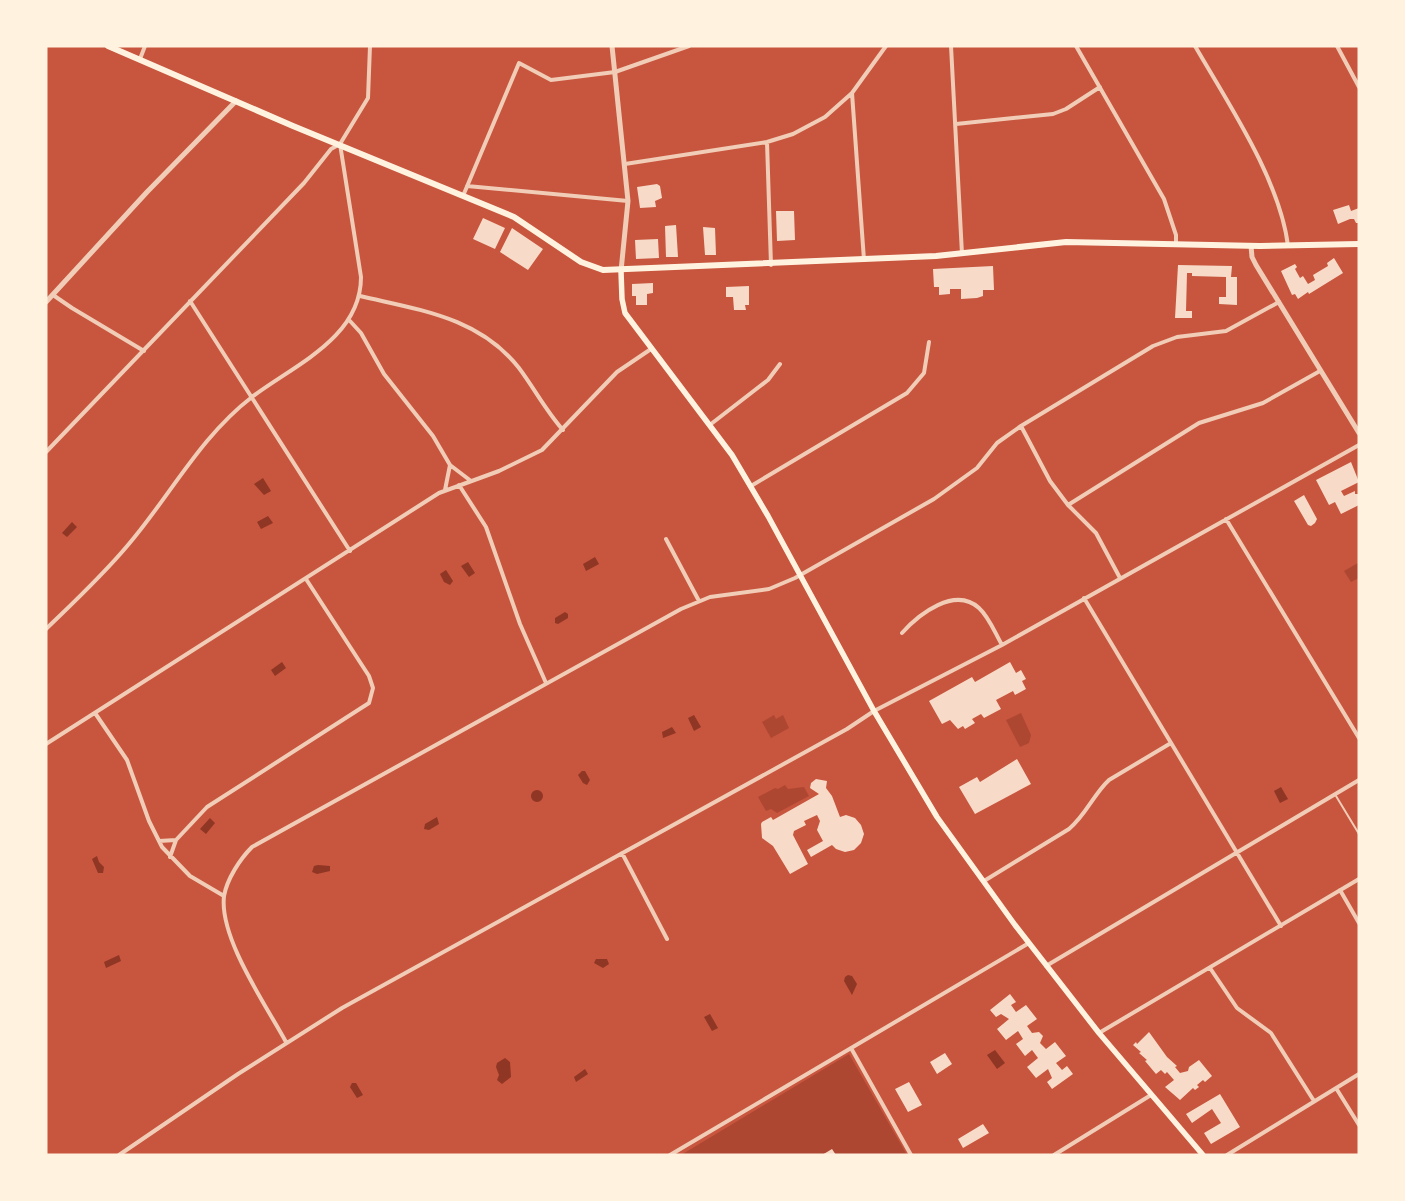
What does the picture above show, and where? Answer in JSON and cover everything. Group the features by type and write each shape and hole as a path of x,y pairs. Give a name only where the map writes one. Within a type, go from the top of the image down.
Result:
{"main road":[{"path":"108,46 522,221 588,266 603,270 621,271 864,260 962,254 1066,242 1251,246 1359,244"},
{"path":"621,271 623,309 651,349 711,424 751,486 874,711 937,817 1046,966 1099,1033 1202,1154"}],"street":[{"path":"140,59 145,46"},
{"path":"46,452 304,183 331,149 340,144 368,98 370,46"},
{"path":"612,46 628,201 621,271"},
{"path":"463,196 519,63 550,80 615,72 689,46"},
{"path":"625,164 767,142 793,134 825,117 852,93 886,46"},
{"path":"951,46 962,254"},
{"path":"1076,46 1164,199 1176,235 1176,244"},
{"path":"1195,46 1257,154 1280,213 1288,246"},
{"path":"1337,46 1359,87"},
{"path":"956,124 1053,114 1066,109 1100,87"},
{"path":"852,93 864,260"},
{"path":"46,302 147,192 236,101"},
{"path":"767,142 770,265"},
{"path":"46,629 128,545 208,438 251,398 309,360 350,320 360,296 359,258 340,144"},
{"path":"467,186 628,201"},
{"path":"1251,246 1252,257 1359,433"},
{"path":"54,295 72,308 144,351"},
{"path":"360,296 440,314 490,339 519,368 563,430"},
{"path":"190,301 350,551"},
{"path":"286,1042 230,938 225,920 224,896 235,868 246,852 259,842 699,600 769,589 800,574 959,483 977,468 997,443 1021,426 1153,346 1177,337 1226,331 1279,302"},
{"path":"350,320 361,333 384,374 433,436 450,465 471,480"},
{"path":"751,486 907,393 924,373 929,342"},
{"path":"46,744 445,490 524,461 547,446 621,369 651,349"},
{"path":"711,424 768,380 780,364"},
{"path":"1068,504 1199,423 1263,403 1320,371"},
{"path":"1021,426 1042,467 1068,504 1096,533 1120,578"},
{"path":"119,1155 286,1042 367,993 847,729 874,711 1002,645 1359,444"},
{"path":"445,490 450,465"},
{"path":"459,484 486,527 520,624 546,683"},
{"path":"1226,519 1359,738"},
{"path":"666,539 699,600"},
{"path":"170,857 176,840 197,816 214,801 369,703 373,688 369,676 306,579"},
{"path":"1084,598 1281,926"},
{"path":"902,634 921,616 941,604 960,600 971,603 982,610 1002,645"},
{"path":"95,714 130,766 149,821 170,857 190,876 224,896"},
{"path":"984,881 1069,829 1079,821 1100,788 1109,780 1171,743"},
{"path":"1046,966 1359,780"},
{"path":"159,841 176,840"},
{"path":"622,853 667,939"},
{"path":"1099,1033 1359,879"},
{"path":"1340,890 1359,922"},
{"path":"670,1155 1029,943"},
{"path":"1210,968 1237,1008 1271,1033 1314,1101"},
{"path":"851,1048 911,1155"},
{"path":"1227,1155 1359,1074"},
{"path":"1336,1088 1359,1125"},
{"path":"1054,1155 1151,1095"}],"lane":[{"path":"1335,794 1359,834"}],"shaded area":[{"path":"263,478 271,491 264,495 254,484"},
{"path":"268,516 273,523 261,529 257,522"},
{"path":"72,522 77,527 67,537 62,533"},
{"path":"595,557 599,564 586,571 583,564"},
{"path":"468,562 475,573 469,577 461,566"},
{"path":"1358,563 1359,578 1351,582 1344,571"},
{"path":"446,570 453,581 450,585 444,582 440,574"},
{"path":"565,612 568,614 568,618 558,624 555,623 555,618"},
{"path":"282,662 286,668 275,676 271,670"},
{"path":"1021,713 1031,735 1029,743 1020,747 1006,720"},
{"path":"694,715 701,727 694,731 688,718"},
{"path":"774,715 776,719 783,715 789,728 771,738 762,722"},
{"path":"672,727 676,733 663,738 662,732"},
{"path":"585,771 590,780 587,785 583,783 578,775"},
{"path":"785,785 788,789 804,787 809,796 777,813 771,809 766,811 758,797"},
{"path":"1281,787 1288,799 1280,803 1274,791"},
{"path":"535,790 539,790 543,796 539,802 535,802 531,798 531,794"},
{"path":"437,817 439,824 429,830 424,829 425,824"},
{"path":"210,818 215,823 206,834 200,829"},
{"path":"97,856 99,862 104,867 103,873 98,873 92,859"},
{"path":"314,866 330,866 330,871 317,874 312,872"},
{"path":"119,955 121,961 106,968 104,962"},
{"path":"596,959 607,959 609,964 603,968 594,963"},
{"path":"848,975 852,976 857,984 852,995 844,981"},
{"path":"710,1014 718,1028 712,1031 704,1017"},
{"path":"995,1050 1005,1063 997,1069 987,1055"},
{"path":"849,1054 907,1155 681,1155"},
{"path":"505,1058 510,1062 511,1077 502,1084 497,1080 499,1075 496,1067 497,1063"},
{"path":"585,1069 588,1074 576,1082 574,1077"},
{"path":"352,1083 356,1083 363,1095 357,1098 350,1087"}],"building":[{"path":"657,184 660,186 662,198 655,201 656,207 640,208 637,187"},
{"path":"1349,205 1351,211 1359,208 1359,223 1356,223 1354,219 1350,219 1338,224 1333,210"},
{"path":"776,211 794,211 795,240 777,241"},
{"path":"483,218 505,228 495,249 473,239"},
{"path":"676,225 678,257 666,257 665,226"},
{"path":"703,227 715,228 716,255 705,255"},
{"path":"512,228 543,249 528,270 500,252"},
{"path":"658,239 659,258 636,259 635,240"},
{"path":"1334,258 1343,273 1298,299 1295,294 1292,295 1281,271 1295,264 1297,267 1295,269 1300,278 1303,276 1308,284 1315,280 1313,275 1328,266 1327,263"},
{"path":"1178,265 1232,266 1231,277 1237,277 1237,305 1219,304 1219,297 1226,297 1226,277 1192,276 1192,273 1187,273 1186,311 1192,311 1192,318 1175,318"},
{"path":"993,266 994,290 983,290 983,296 961,299 961,289 950,289 950,294 939,295 939,287 934,287 933,269"},
{"path":"653,283 653,293 647,294 647,305 636,305 636,296 632,296 632,284"},
{"path":"749,286 749,305 745,305 746,310 734,310 733,297 726,297 726,287"},
{"path":"1351,462 1359,482 1341,491 1344,496 1355,491 1355,494 1359,494 1359,505 1341,514 1335,502 1329,505 1316,480"},
{"path":"1304,495 1317,519 1311,526 1308,525 1294,501"},
{"path":"1010,662 1016,673 1021,670 1026,679 1022,681 1026,689 1015,695 1013,691 996,700 1001,709 984,718 981,714 972,719 975,723 965,729 963,726 958,729 950,720 942,724 929,701 972,677 975,682"},
{"path":"1017,759 1031,784 975,814 959,787 977,777 980,782"},
{"path":"816,779 827,781 826,788 832,796 840,817 846,815 855,818 861,825 864,834 861,843 854,850 845,852 836,849 832,845 811,857 807,850 823,841 817,830 820,821 817,815 804,821 806,825 794,831 793,835 808,864 790,874 773,846 762,838 761,824 771,817 773,820 819,794 810,788 811,783"},
{"path":"1010,994 1016,1002 1011,1005 1016,1012 1026,1005 1037,1019 1027,1026 1032,1033 1039,1032 1043,1036 1040,1043 1046,1049 1055,1042 1066,1056 1056,1063 1062,1070 1067,1066 1073,1074 1052,1089 1047,1082 1052,1078 1048,1069 1036,1078 1027,1067 1038,1058 1032,1050 1025,1056 1016,1044 1023,1039 1018,1031 1006,1040 997,1029 1009,1019 1001,1014 996,1017 990,1010"},
{"path":"1149,1032 1167,1057 1177,1066 1175,1067 1180,1073 1188,1071 1189,1067 1199,1060 1212,1076 1205,1082 1203,1080 1197,1085 1199,1087 1195,1090 1193,1088 1180,1100 1165,1087 1174,1080 1167,1072 1165,1074 1161,1070 1156,1074 1145,1061 1147,1060 1139,1053 1141,1052 1133,1045 1136,1042 1137,1044"},
{"path":"945,1053 952,1064 937,1074 930,1062"},
{"path":"909,1082 922,1105 908,1112 895,1089"},
{"path":"1220,1094 1240,1127 1211,1144 1204,1133 1221,1123 1212,1109 1192,1123 1186,1114"},
{"path":"983,1124 989,1133 963,1148 958,1139"},
{"path":"832,1149 836,1155 822,1155"}]}
